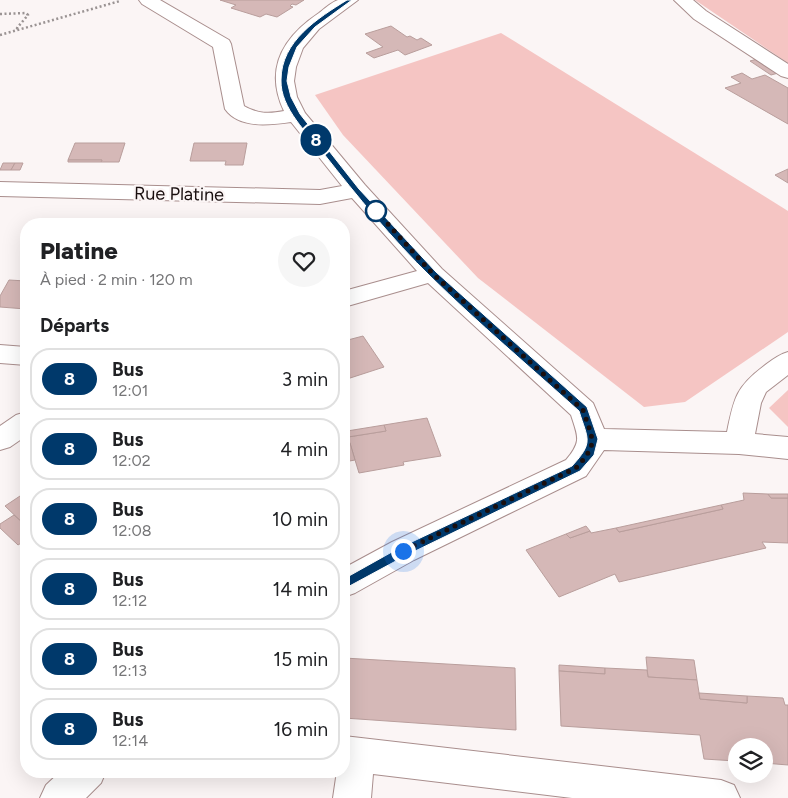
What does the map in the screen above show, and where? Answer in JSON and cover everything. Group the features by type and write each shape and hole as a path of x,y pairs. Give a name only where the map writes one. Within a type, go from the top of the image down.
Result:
{"street":[{"path":"148,0 222,44 235,109 249,118 263,120 296,115"},
{"path":"349,0 312,25 294,46 286,67 284,81 288,97 296,115 357,190 433,274 583,410 592,439 590,452 576,468 403,551 350,581"},
{"path":"683,0 700,15 788,72"},
{"name":"Rue Platine","path":"0,189 320,197 357,190"},
{"path":"350,297 433,274"},
{"path":"0,354 20,356"},
{"path":"739,443 747,402 756,386 788,360"},
{"path":"0,440 20,426"},
{"path":"592,439 739,443 788,448"},
{"path":"352,798 350,754 721,798"},
{"path":"59,798 80,778"}],"path":[{"path":"0,35 123,0"},
{"path":"0,14 26,13 28,15 17,28 19,30"}],"shaded area":[{"path":"695,0 788,0 788,63"},
{"path":"501,33 788,211 788,332 685,402 644,407 478,278 343,135 315,95"},
{"path":"788,390 788,427 769,408"}],"building":[{"path":"220,0 304,0 296,5 292,4 290,6 293,7 277,17 266,14 260,17 231,8 236,5"},
{"path":"391,26 407,37 410,36 417,40 421,38 432,45 405,55 398,50 374,58 366,53 383,47 365,34"},
{"path":"761,58 782,72 771,75 750,61"},
{"path":"742,73 752,79 765,75 788,88 788,124 725,88 741,83 731,77"},
{"path":"75,143 125,143 119,162 101,162 102,160 68,160"},
{"path":"194,143 247,143 243,165 225,165 226,161 190,161"},
{"path":"68,160 102,160 101,162 68,162"},
{"path":"3,163 15,163 11,170 0,170"},
{"path":"15,163 23,163 20,170 11,170"},
{"path":"788,169 788,183 775,175"},
{"path":"9,280 20,281 20,309 0,307 0,296"},
{"path":"363,336 384,367 350,378 350,339"},
{"path":"427,418 441,456 403,462 404,465 359,473 350,444 350,437 386,431 384,425"},
{"path":"384,425 386,431 350,437 350,431"},
{"path":"350,443 355,460 350,461"},
{"path":"743,493 768,494 771,498 788,498 788,543 762,542 766,548 619,582 615,574 559,597 526,550 566,534 570,538 590,531 591,533 616,528 619,532 723,509 721,505 744,500"},
{"path":"768,494 788,494 788,498 771,498"},
{"path":"20,496 20,520 5,506"},
{"path":"721,505 723,509 619,532 616,528"},
{"path":"14,515 20,520 20,544 18,545 0,528 0,524"},
{"path":"586,526 590,531 570,538 566,534"},
{"path":"646,657 694,660 697,680 648,677"},
{"path":"350,658 515,668 516,730 350,718"},
{"path":"559,665 605,668 605,674 559,671"},
{"path":"605,668 647,670 648,677 697,680 700,699 747,703 747,696 783,698 785,705 788,705 788,765 773,764 773,738 728,738 728,760 704,759 700,735 561,726 559,671 605,674"},
{"path":"699,693 747,696 747,703 700,699"}],"bus line":[{"name":"8","path":"349,0 333,9 312,25 294,46 286,67 284,81 288,97 296,115 357,190 433,274 583,410 592,439 590,452 576,468 403,551 350,581"}],"route":[{"path":"376,211 433,274 583,410 592,439 590,452 576,468 403,551"}]}
